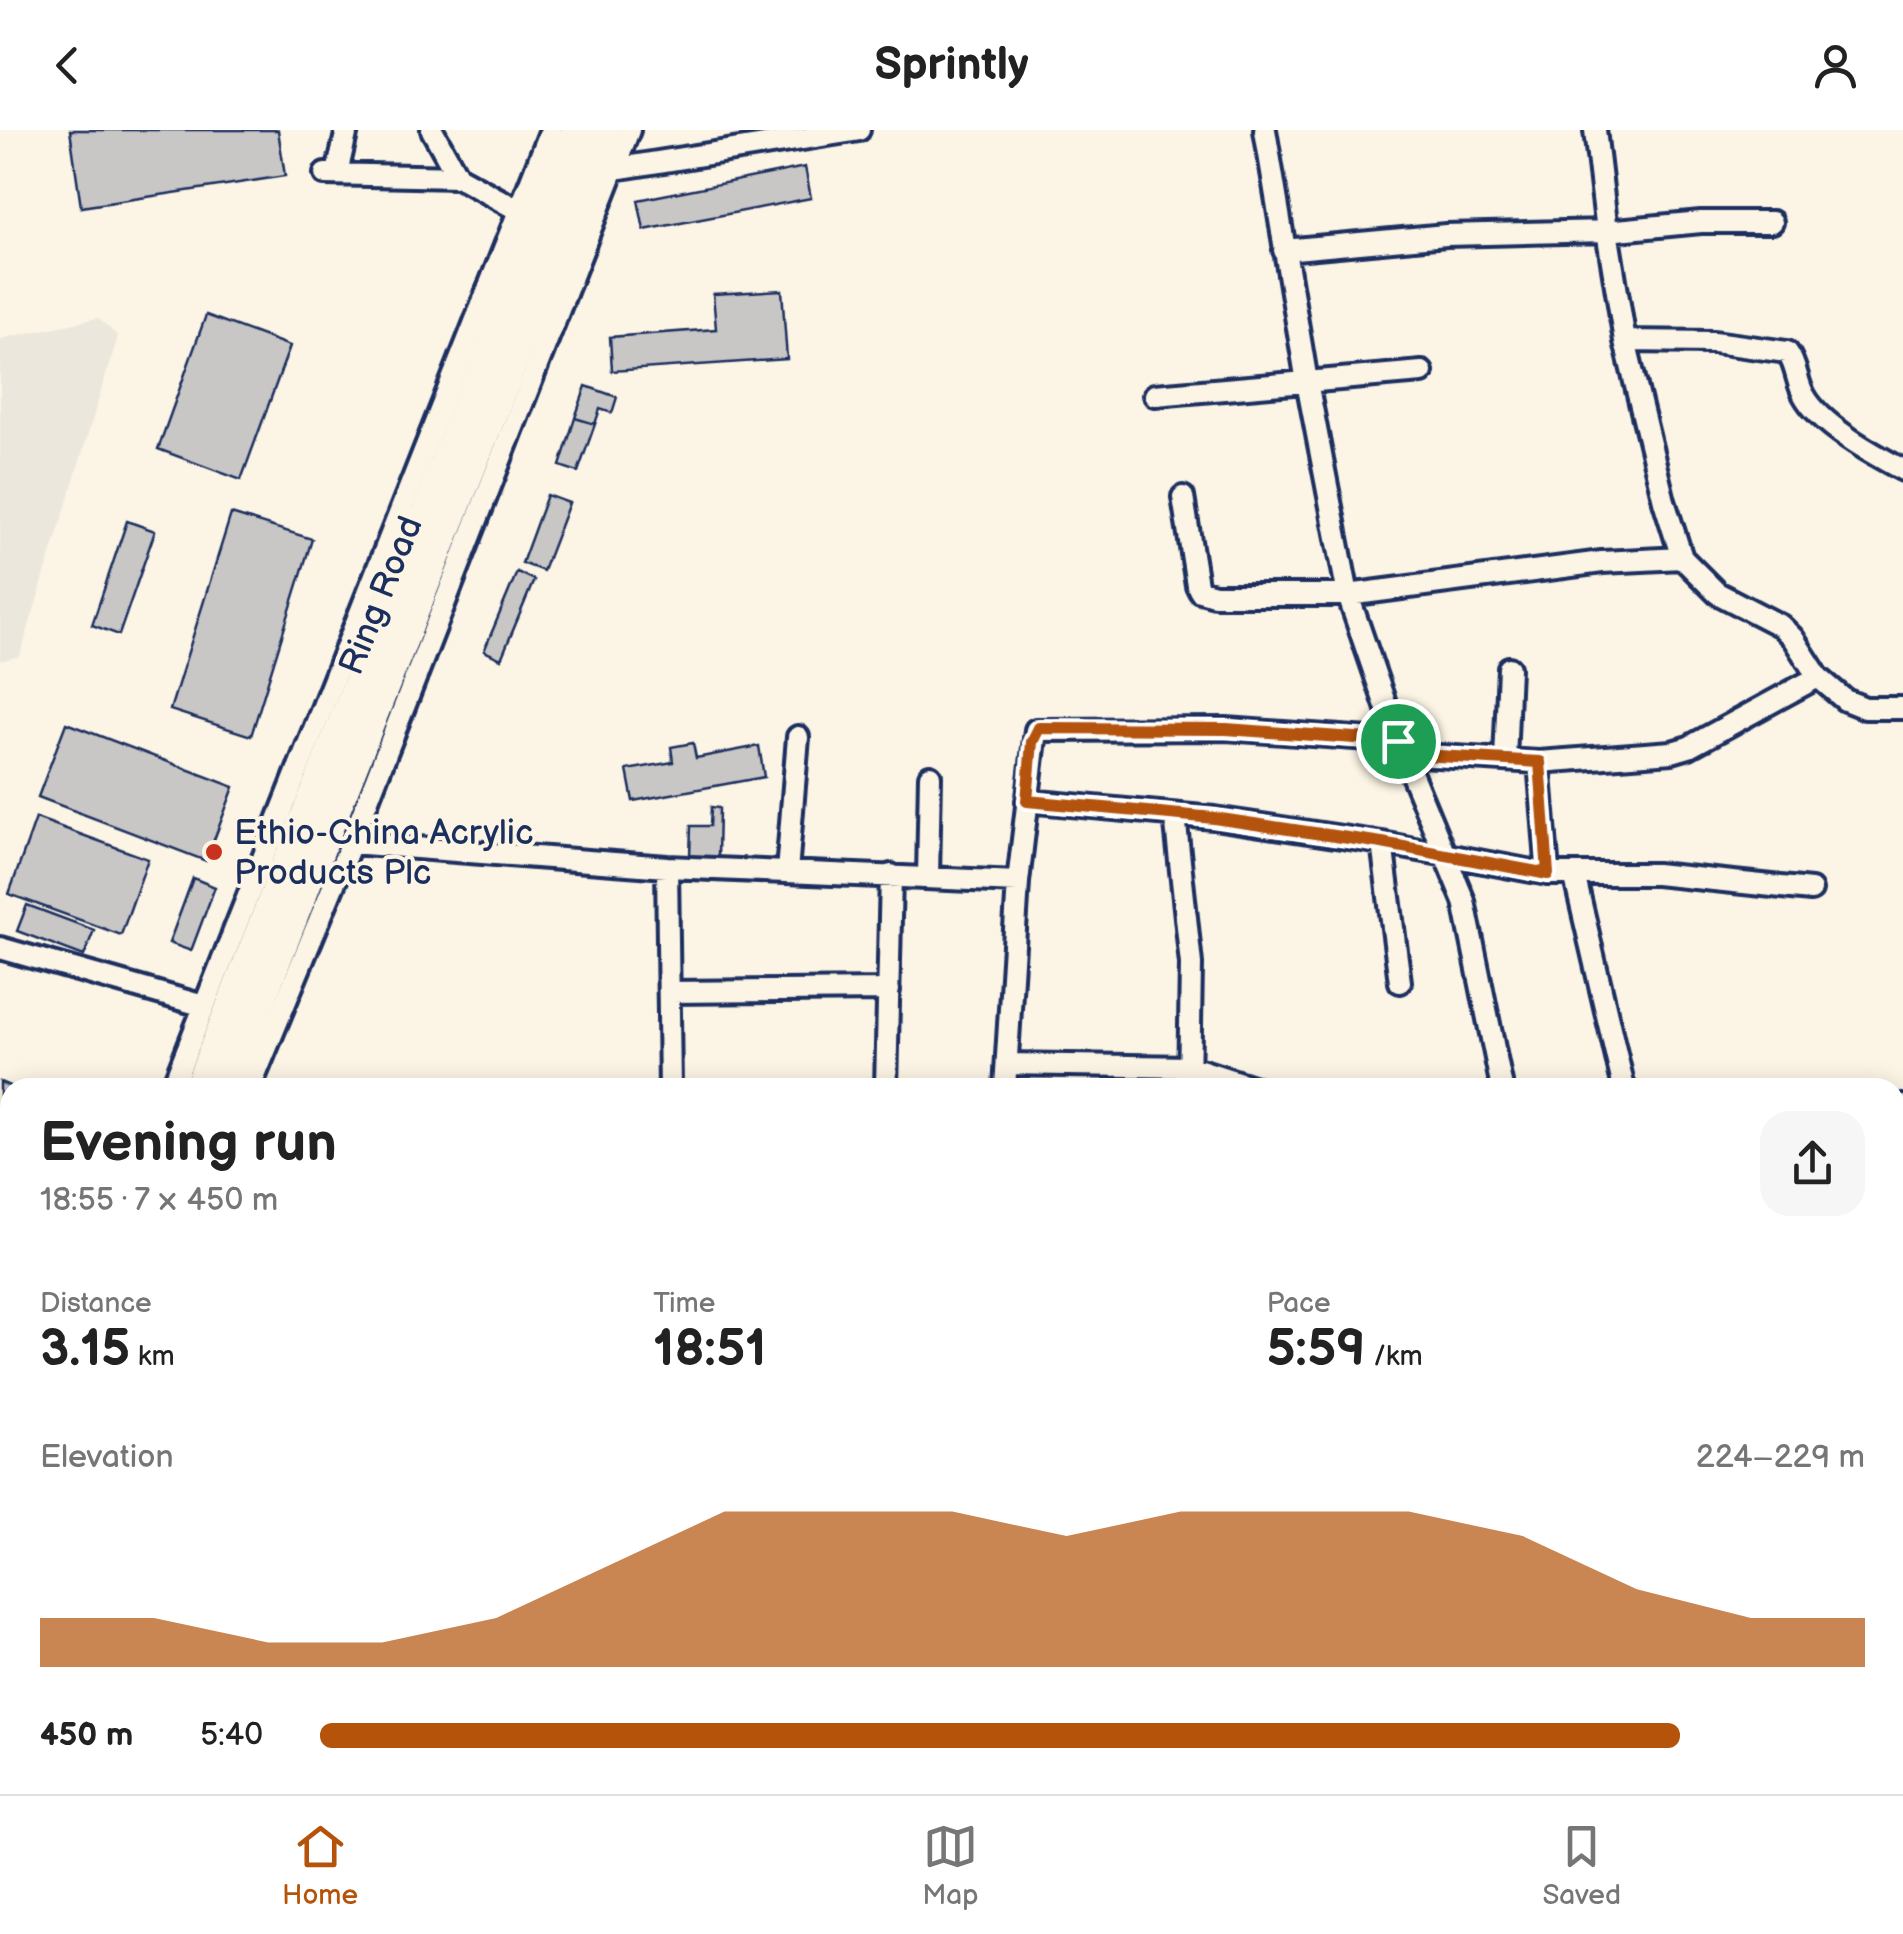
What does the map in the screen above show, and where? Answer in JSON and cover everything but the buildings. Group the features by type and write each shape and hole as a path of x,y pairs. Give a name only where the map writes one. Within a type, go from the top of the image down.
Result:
{"highway":[{"name":"Ring Road","path":"204,1078 576,130"},
{"name":"Ring Road","path":"229,1078 604,130"}],"street":[{"path":"347,130 331,174 458,177 520,211"},
{"path":"432,130 458,177"},
{"path":"176,1078 551,130"},
{"path":"254,1078 351,843 629,130"},
{"path":"614,169 859,130"},
{"path":"1265,130 1348,595 1401,748 1464,901 1500,1078"},
{"path":"1595,130 1625,341 1682,558 1718,593 1782,626 1818,677 1845,700 1864,708 1903,708"},
{"path":"1284,250 1446,235 1772,222"},
{"path":"1625,341 1714,342 1787,352 1794,360 1801,391 1818,416 1903,470"},
{"path":"1155,395 1422,372"},
{"path":"1183,497 1200,591 1215,595 1348,595 1602,562 1682,558"},
{"path":"1505,760 1510,668"},
{"path":"1006,1078 1018,882 1032,742 1039,728 1226,729 1540,762 1672,752 1689,747 1818,677"},
{"path":"787,872 798,737"},
{"path":"1540,762 1548,874"},
{"path":"928,877 930,776"},
{"path":"1027,801 1175,815 1382,843 1548,874 1656,874 1811,890"},
{"path":"1007,1064 1190,1078 1191,964 1175,815"},
{"path":"351,843 667,867 1018,882"},
{"path":"1382,843 1400,982"},
{"path":"667,867 670,1078"},
{"path":"1574,874 1622,1078"},
{"path":"886,1078 891,875"},
{"path":"0,948 204,1006"},
{"path":"669,992 888,990"}],"shaded area":[{"path":"98,318 118,336 20,656 0,661 0,339"}],"place":[{"name":"Ethio-China Acrylic Products Plc","path":"214,852"}],"route":[{"path":"1039,728 1226,729 1398,741 1404,754 1540,762 1548,874 1382,843 1214,818 1027,801 1032,742 1039,728"}]}
